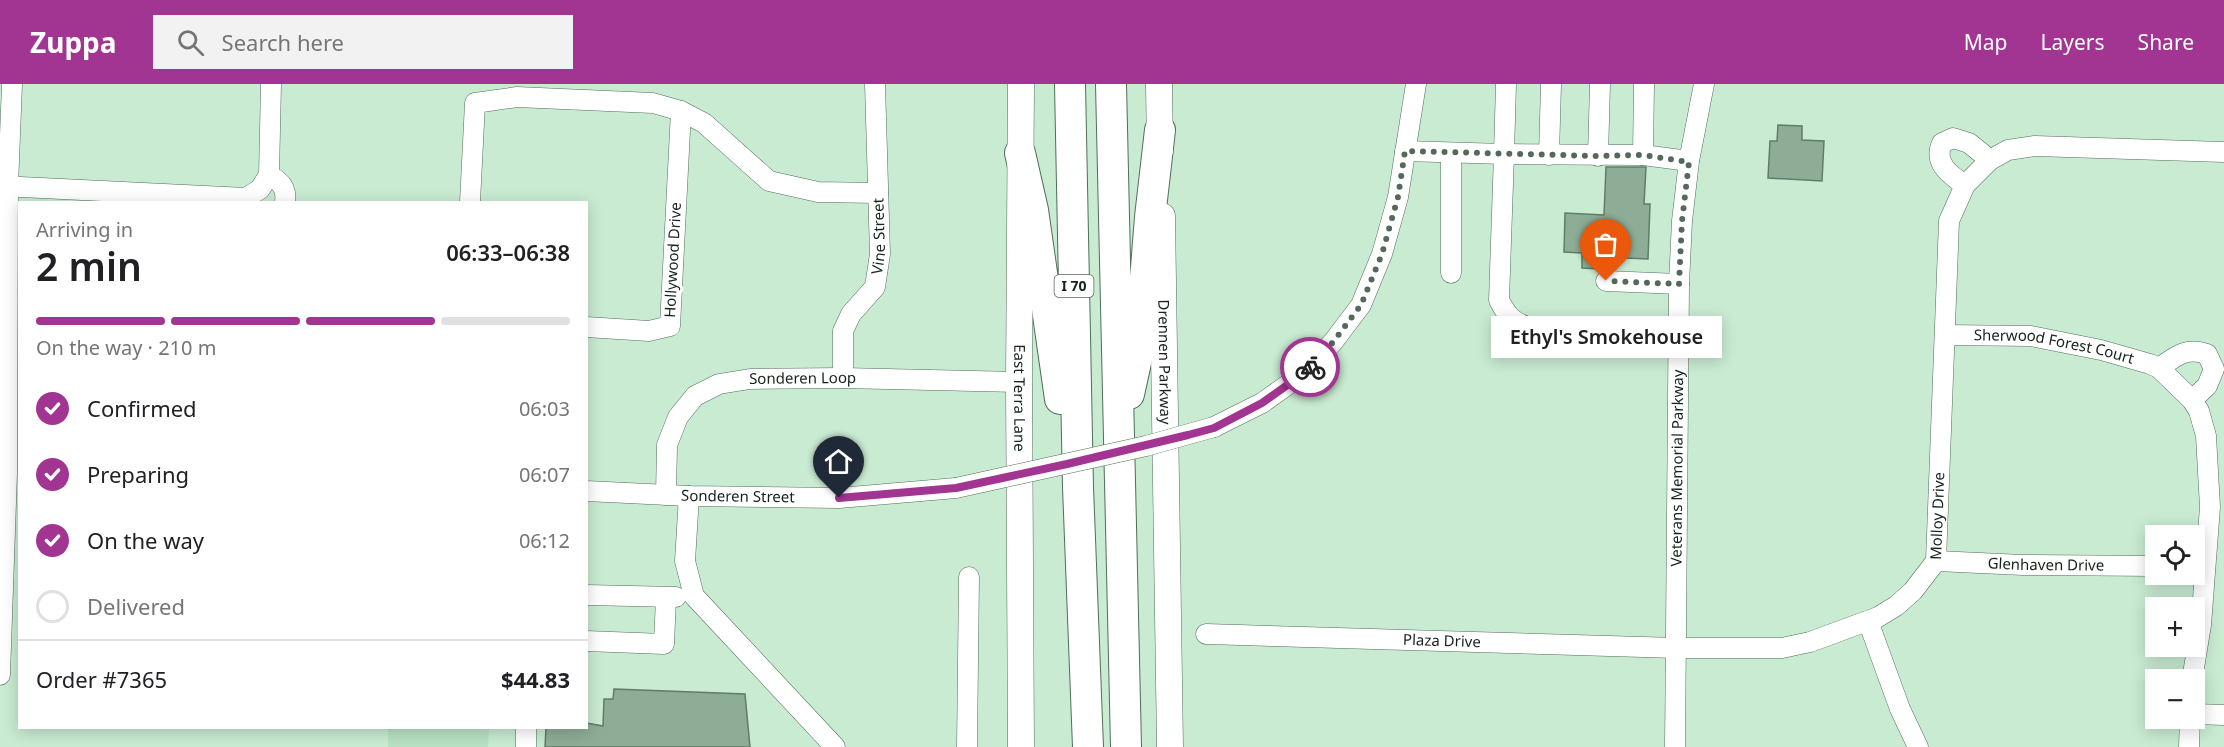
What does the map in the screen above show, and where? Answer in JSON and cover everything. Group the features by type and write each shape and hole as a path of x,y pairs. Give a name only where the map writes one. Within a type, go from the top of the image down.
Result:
{"highway":[{"name":"I 70","path":"1070,84 1078,487 1088,747"},
{"name":"I 70","path":"1111,84 1126,747"},
{"path":"1119,441 1140,344 1150,217 1160,130"},
{"path":"1020,153 1033,210 1063,421 1078,487"}],"main road":[{"name":"East Terra Lane","path":"1021,84 1019,382 1021,747"},
{"name":"Drennen Parkway","path":"1159,84 1170,747"}],"street":[{"path":"0,675 9,474 4,186 12,84"},
{"path":"4,186 248,200 260,189 269,175 271,84"},
{"name":"Vine Street","path":"843,378 843,332 851,314 875,287 880,254 875,84"},
{"name":"Sonderen Street","path":"588,491 689,496 839,498 956,488 1146,446 1214,428 1262,403 1300,376 1333,342 1361,305 1382,254 1398,197 1416,84"},
{"path":"1506,84 1499,300 1504,312 1516,323 1528,327 1678,332"},
{"path":"1549,155 1551,84"},
{"path":"1598,156 1599,84"},
{"path":"1643,155 1644,84"},
{"name":"Veterans Memorial Parkway","path":"1676,747 1679,284 1682,221 1689,162 1704,84"},
{"path":"470,201 475,104 517,97 653,103 681,111 704,123 769,181 818,192 878,194"},
{"name":"Hollywood Drive","path":"588,327 649,331 670,326 681,111"},
{"path":"1965,185 1949,174 1942,165 1940,157 1942,143 1953,138 1969,143 1990,160"},
{"name":"Molloy Drive","path":"1677,648 1782,648 1810,642 1878,617 1896,606 1913,591 1936,561 1949,220 1965,185 1990,160 2008,150 2035,146 2224,152"},
{"path":"1405,151 1643,155 1689,162"},
{"path":"1451,153 1451,273"},
{"path":"269,175 282,185 286,194 285,201"},
{"path":"1606,281 1679,284"},
{"name":"Sherwood Forest Court","path":"1945,335 2031,336 2101,350 2159,368 2192,400 2199,411 2206,435 2210,507 2205,537"},
{"path":"2159,368 2179,353 2195,350 2207,354 2214,369 2207,386 2192,400"},
{"name":"Sonderen Loop","path":"666,495 667,445 678,417 695,396 719,384 750,379 843,378 1019,382"},
{"path":"689,496 685,561 694,596 835,747"},
{"name":"Glenhaven Drive","path":"1936,561 2023,565 2145,566"},
{"path":"967,747 969,578"},
{"name":"Sherwood Forest Court","path":"2194,669 2201,624 2200,585"},
{"path":"588,595 666,598 694,596"},
{"path":"588,641 664,644 666,598"},
{"path":"1868,621 1900,709 1918,747"},
{"name":"Plaza Drive","path":"1206,634 1677,648"},
{"path":"2205,714 2224,715"},
{"path":"526,729 526,747"},
{"path":"2189,747 2190,729"}],"shaded area":[{"path":"388,729 489,729 488,747 388,747"}],"building":[{"path":"1778,125 1802,126 1802,140 1824,141 1822,181 1768,178 1770,141 1777,141"},
{"path":"1606,167 1646,167 1644,204 1650,204 1648,259 1601,257 1601,269 1582,268 1582,253 1564,252 1565,213 1604,215"},
{"path":"614,689 745,694 750,747 545,747 546,729 588,729 588,723 603,726 604,699 613,699"}],"way so far":[{"path":"1310,367 1333,342 1361,305 1382,254 1398,197 1405,151 1643,155 1689,162 1682,221 1679,284 1606,281"}],"place":[{"name":"Ethyl's Smokehouse","path":"1606,281"}],"route":[{"path":"839,498 956,488 1146,446 1214,428 1262,403 1310,367"}]}
